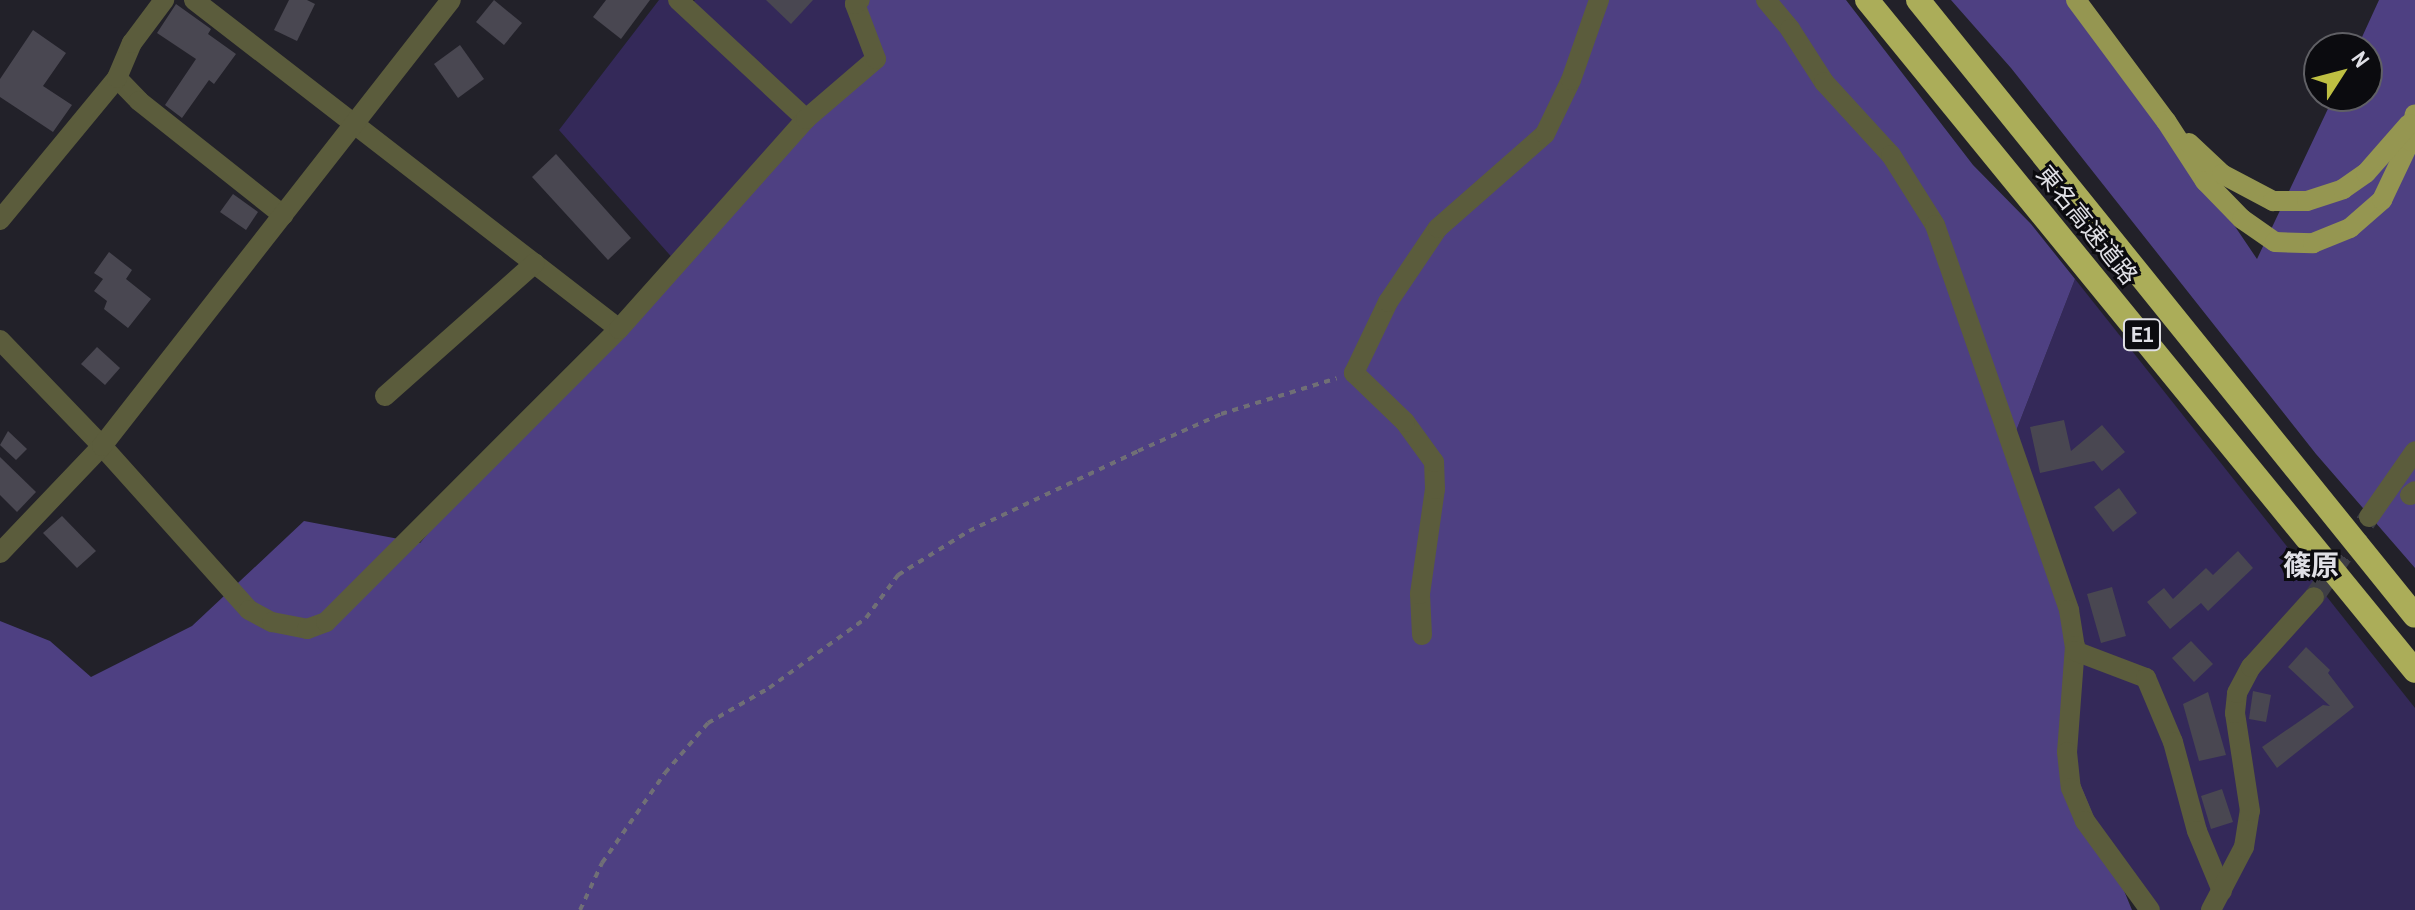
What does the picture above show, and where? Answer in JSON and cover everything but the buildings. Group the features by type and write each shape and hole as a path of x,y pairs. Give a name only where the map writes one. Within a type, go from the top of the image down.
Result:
{"highway":[{"name":"東名高速道路","path":"1867,0 2415,671"},
{"name":"東名高速道路","path":"1918,0 2415,616"}],"main road":[{"path":"2076,0 2166,121 2205,181 2242,219 2275,242 2313,243 2350,228 2382,200 2410,141 2415,116"},
{"path":"2166,121 2222,174 2273,201 2307,201 2343,189 2366,173 2415,116"}],"street":[{"path":"0,220 117,78 132,43 164,0"},
{"path":"194,0 619,329"},
{"path":"0,553 102,446 451,0"},
{"path":"678,0 806,119"},
{"path":"0,340 102,446 249,610 272,622 307,629 326,622 619,329 806,119 876,59 855,4 860,0"},
{"path":"1422,635 1420,594 1435,489 1434,462 1405,422 1354,373 1388,302 1438,228 1545,134 1571,80 1599,0"},
{"path":"1766,0 1790,29 1824,82 1891,155 1935,225 2069,610 2075,651 2067,752 2071,788 2085,821 2150,910"},
{"path":"117,78 139,101 283,215"},
{"path":"385,396 535,263"},
{"path":"2369,517 2415,451"},
{"path":"2211,910 2244,847 2250,811 2235,713 2237,693 2251,667 2314,597"},
{"path":"2075,651 2146,678 2173,742 2197,831 2222,891"}],"path":[{"path":"580,910 602,863 665,773 708,723 769,688 866,618 898,575 969,531 1207,420 1354,373"}],"shaded area":[{"path":"659,0 668,0 782,99 686,8 695,0 848,0 870,64 676,262 559,130"},
{"path":"860,0 1846,0 1973,165 2031,224 2075,279 2011,444 2069,610 2067,752 2132,910 0,910 0,621 50,641 91,677 192,626 304,521 420,543 488,460 876,59"},
{"path":"1951,0 2082,0 2257,259 2326,112 2383,112 2383,32 2364,32 2379,0 2415,0 2415,568 2316,454 2011,68"},
{"path":"2075,279 2415,708 2415,910 2150,910 2071,788 2011,444"}],"tunnel":[{"path":"2314,597 2369,517"}],"district":[{"name":"篠原","path":"2311,565"}]}
